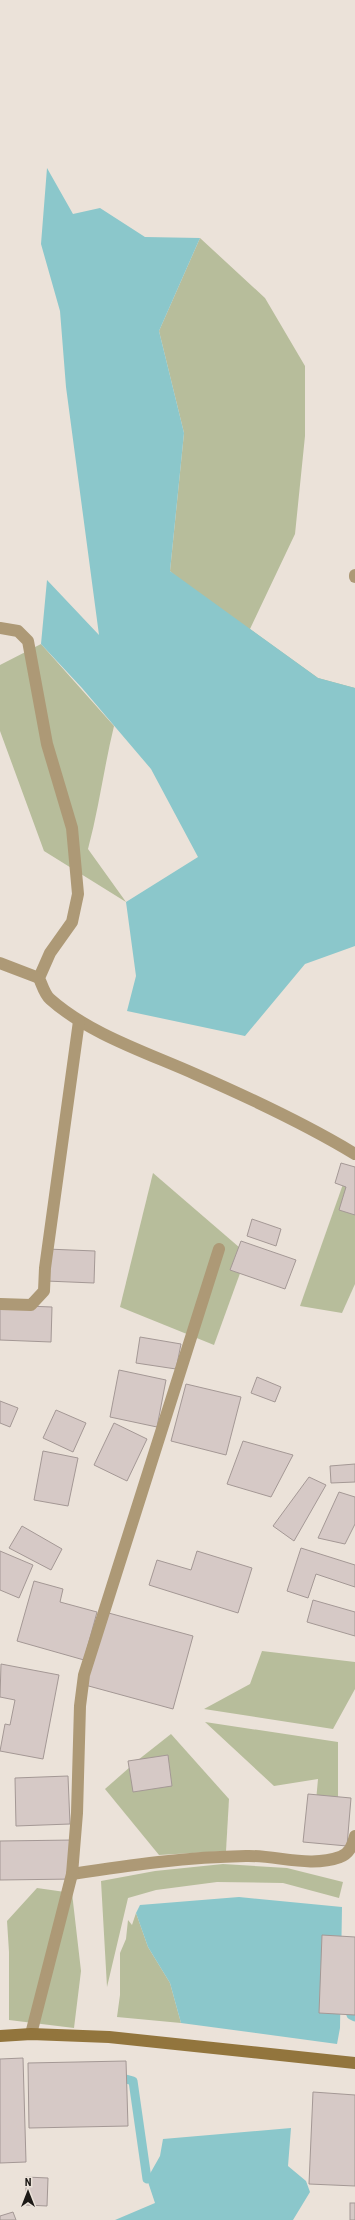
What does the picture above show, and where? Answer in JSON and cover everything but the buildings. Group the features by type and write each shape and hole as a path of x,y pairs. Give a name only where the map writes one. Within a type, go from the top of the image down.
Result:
{"street":[{"path":"0,628 18,631 28,641 47,744 72,828 76,859 78,894 72,922 50,953 39,978"},
{"path":"0,963 39,978 49,998 79,1020 142,1051 196,1074 318,1132 355,1154"},
{"path":"0,1304 31,1305 44,1291 45,1268 79,1020"},
{"path":"31,2034 72,1874 77,1813 80,1706 84,1676 219,1249"},
{"path":"72,1874 152,1862 196,1858 248,1856 320,1861 341,1856 353,1845 355,1836"},
{"path":"0,2036 31,2034 108,2037 355,2063"}],"green space":[{"path":"200,238 265,298 305,366 305,436 295,534 250,629 318,678 355,688 355,741 170,571 184,433 159,331"},
{"path":"41,644 114,726 88,849 126,902 44,851 0,731 0,665"},
{"path":"348,1170 355,1177 355,1284 342,1313 300,1306"},
{"path":"153,1173 247,1254 214,1345 120,1307"},
{"path":"262,1651 355,1662 355,1689 333,1729 204,1709 250,1684"},
{"path":"205,1722 338,1742 338,1815 315,1812 318,1779 274,1786"},
{"path":"171,1734 229,1799 226,1851 159,1855 105,1789"},
{"path":"223,1864 287,1868 343,1882 339,1898 283,1883 217,1882 156,1890 128,1898 107,1987 101,1881 155,1871"},
{"path":"37,1888 72,1893 81,1971 74,2028 9,2020 9,1952 7,1921"},
{"path":"136,1913 148,1947 170,1983 181,2023 117,2017 120,1995 120,1953 126,1939 128,1920 132,1925"}],"water":[{"path":"47,168 73,214 100,208 145,237 200,238 159,331 184,433 170,571 318,678 355,688 355,946 305,964 245,1036 127,1011 136,976 126,902 198,857 151,769 82,688 41,644 47,580 99,635 66,387 60,311 41,244"},
{"path":"239,1897 342,1907 340,2028 337,2044 181,2023 170,1983 148,1947 136,1913 140,1905"},
{"path":"291,2128 288,2166 306,2181 310,2192 293,2220 115,2220 155,2203 147,2179 160,2156 163,2139"}],"waterway":[{"path":"348,2003 351,2015 355,2017"},
{"path":"115,2076 133,2081 147,2179"}]}
